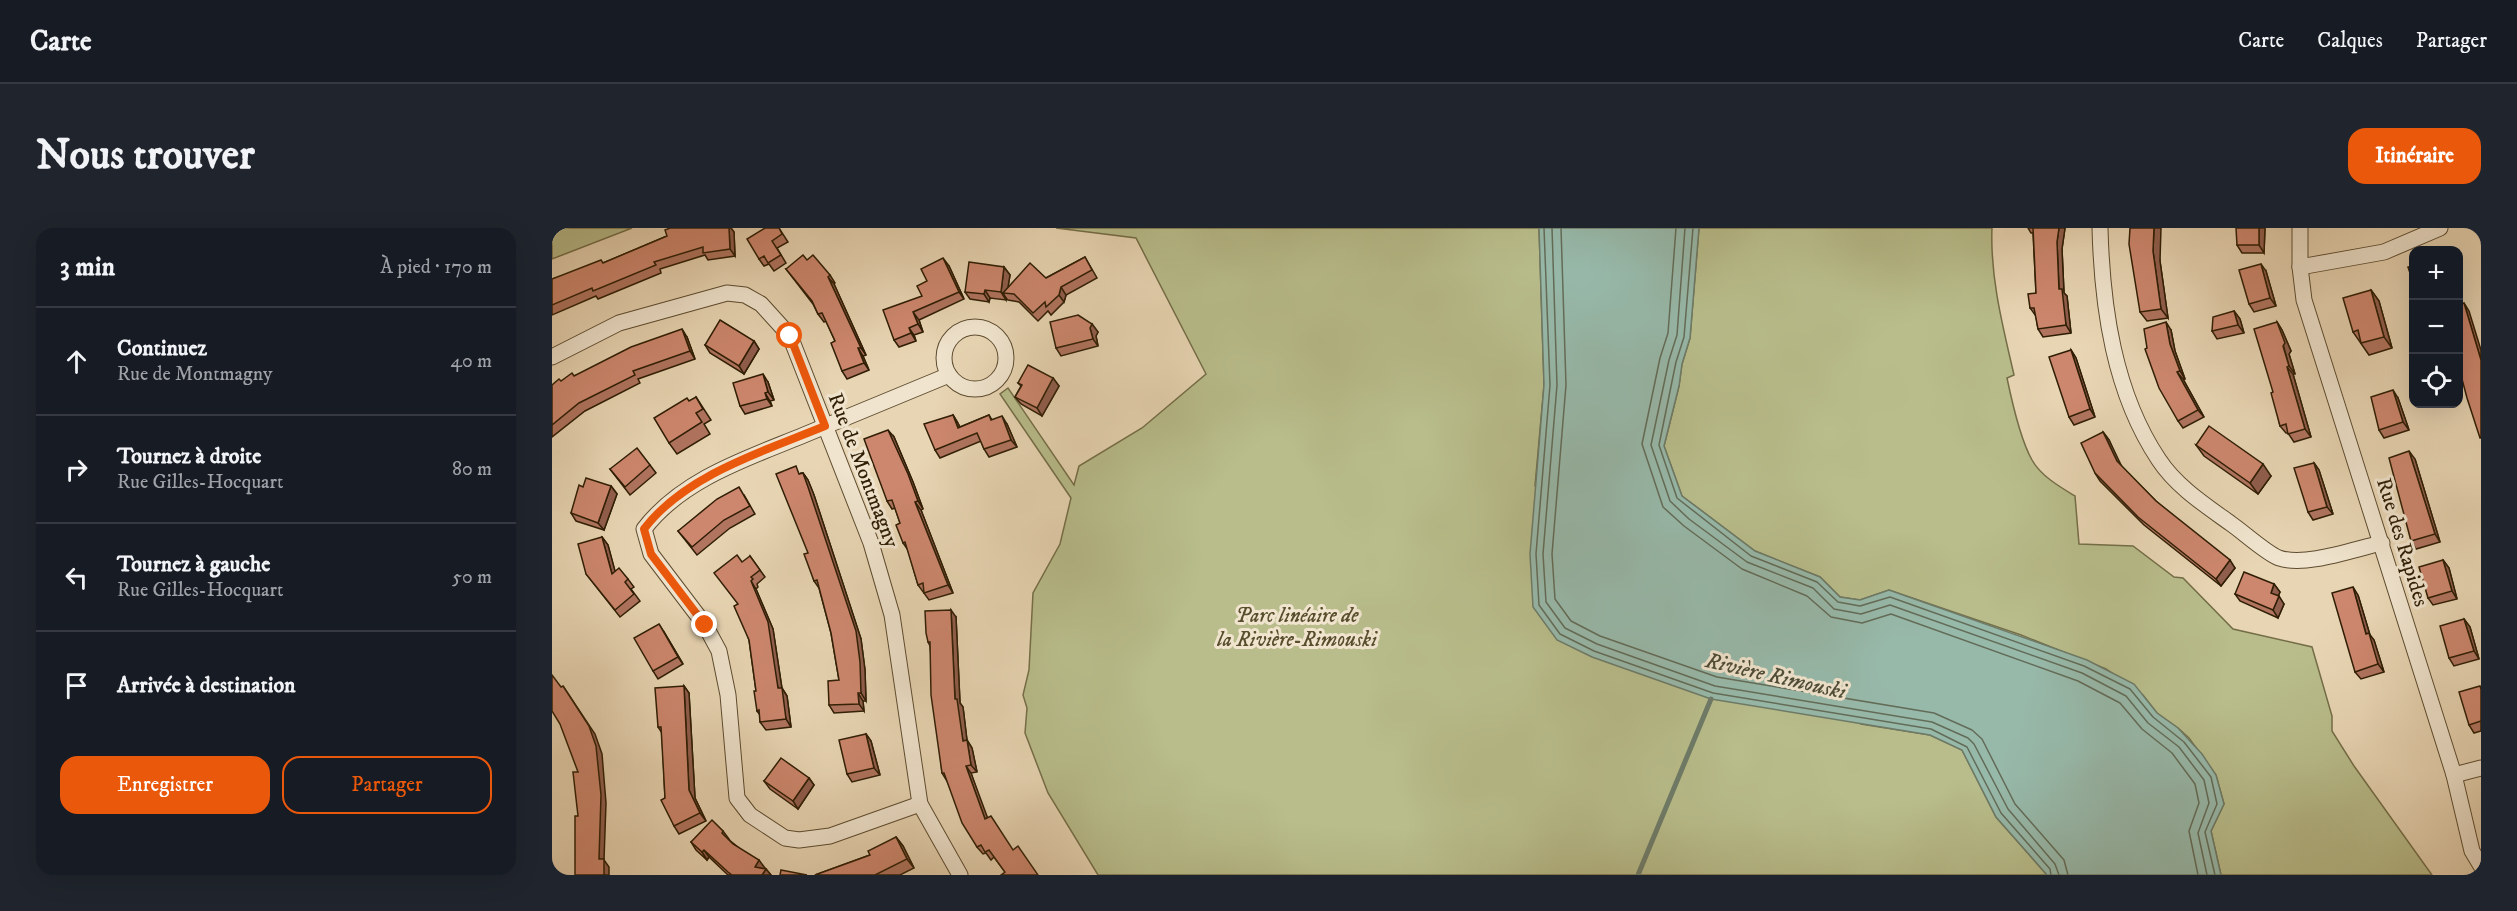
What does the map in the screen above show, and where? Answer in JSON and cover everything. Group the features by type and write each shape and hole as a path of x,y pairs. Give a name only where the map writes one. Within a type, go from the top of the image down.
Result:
{"street":[{"path":"2100,228 2102,282 2115,356 2135,418 2160,462 2193,497 2278,558 2312,560 2382,543"},
{"name":"Rue des Rapides","path":"2300,228 2300,267 2304,300 2454,775 2472,851 2481,866"},
{"path":"2300,267 2384,252 2440,228"},
{"name":"Rue de Montmagny","path":"552,357 619,323 727,293 745,296 761,304 790,336 871,543 892,615 920,804 960,875"},
{"path":"984,327 1001,340 1007,360 999,380 990,386 981,389 963,387 948,375 944,365 944,354 953,335 962,329 984,327"},
{"path":"920,804 830,836 800,840 785,838 750,815 737,798 728,695 719,651 705,625 651,554 644,529 656,513 678,494 738,462 948,375"},
{"path":"2454,775 2481,768"}],"green space":[{"path":"552,228 632,228 552,259"},
{"name":"Parc linéaire de la Rivière-Rimouski","path":"1056,228 1539,228 1544,385 1535,486 1861,724 1930,735 1962,750 1996,817 2047,875 1098,875 1048,793 1025,733 1027,708 1023,695 1029,670 1033,593 1060,544 1071,498 1000,394 1008,388 1074,485 1079,466 1142,428 1206,374 1136,238"},
{"path":"1699,228 1992,228 1995,284 2014,375 2007,378 2017,420 2024,442 2036,466 2051,481 2075,496 2079,544 2133,546 2174,577 2183,578 2233,629 2312,647 2332,716 2332,731 2354,766 2432,875 2221,875 2211,831 2224,804 2216,775 2189,738 2157,713 2143,695 2106,669 2021,635 1889,590 1860,600 1840,597 1820,577 1755,551 1682,496 1664,446 1690,338"}],"water":[{"name":"Rivière Rimouski","path":"1539,228 1699,228 1690,338 1664,446 1682,496 1755,551 1820,577 1840,597 1860,600 1889,590 2087,660 2134,684 2157,713 2178,728 2202,754 2216,775 2224,804 2211,831 2221,875 2047,875 1996,817 1962,750 1930,735 1711,699 1592,657 1557,640 1533,607 1530,554 1544,385"}],"building":[{"path":"670,228 729,228 730,249 703,253 703,247 654,262 656,265 552,305 552,279 601,260 603,263 667,236 665,230"},
{"path":"765,228 779,228 782,234 772,241 781,255 768,263 764,256 759,259 747,239"},
{"path":"2033,228 2059,228 2057,242 2059,289 2062,289 2066,325 2038,329 2034,308 2030,308 2028,294 2036,293"},
{"path":"2130,228 2154,228 2153,251 2161,309 2140,312 2129,244"},
{"path":"2236,228 2259,228 2259,245 2237,245"},
{"path":"803,255 807,260 813,255 830,275 828,277 861,348 858,348 864,363 842,371 831,343 835,341 822,313 818,314 812,301 786,269"},
{"path":"1085,257 1092,270 1061,287 1059,295 1046,307 1045,302 1033,313 1014,294 1003,293 1030,263 1046,278"},
{"path":"943,258 959,292 913,312 918,324 909,328 911,333 894,340 883,310 922,296 917,286 927,281 921,269"},
{"path":"969,262 1004,267 1001,292 985,290 984,294 965,292"},
{"path":"2261,264 2270,298 2249,304 2239,270"},
{"path":"2371,290 2384,337 2361,343 2358,330 2353,332 2343,298"},
{"path":"2463,303 2481,360 2481,438 2463,383"},
{"path":"2234,311 2238,325 2212,331 2213,317"},
{"path":"1078,315 1092,324 1090,328 1093,339 1056,348 1050,322"},
{"path":"720,320 754,341 739,366 705,345"},
{"path":"2166,322 2170,344 2180,371 2177,372 2198,410 2178,421 2159,388 2145,349 2147,348 2144,329"},
{"path":"2277,322 2285,343 2283,346 2289,366 2287,367 2305,429 2288,434 2286,424 2280,426 2271,393 2273,392 2254,329"},
{"path":"682,329 690,351 633,371 635,375 579,403 552,425 552,385 559,379 561,381 572,373 574,376 631,347"},
{"path":"2071,350 2090,409 2069,417 2049,357"},
{"path":"1028,365 1053,378 1037,408 1015,397 1022,385 1018,383"},
{"path":"763,374 768,392 765,393 767,399 740,406 733,383"},
{"path":"2393,390 2403,422 2379,430 2371,397"},
{"path":"696,397 703,409 696,413 702,422 669,443 654,418 687,398 689,401"},
{"path":"953,415 958,428 989,415 991,420 1002,416 1011,440 984,449 977,433 935,450 924,424"},
{"path":"2209,426 2263,464 2250,483 2196,445"},
{"path":"888,430 908,474 918,501 915,502 948,585 924,593 923,583 918,585 905,542 903,543 896,525 900,523 892,500 887,501 864,439"},
{"path":"2103,432 2117,461 2156,501 2230,560 2216,579 2138,517 2095,473 2081,443"},
{"path":"637,448 650,465 625,487 610,469"},
{"path":"2409,451 2435,534 2411,541 2389,458"},
{"path":"2314,463 2327,507 2308,512 2294,468"},
{"path":"796,466 799,474 803,473 856,631 860,662 859,704 829,705 828,681 839,680 831,633 817,580 814,581 804,554 808,553 776,474"},
{"path":"586,478 611,486 598,523 571,513 579,485 583,487"},
{"path":"739,487 750,506 724,520 692,547 678,531 717,499"},
{"path":"602,537 612,574 619,568 628,579 625,582 634,594 615,610 586,574 578,544"},
{"path":"737,555 742,562 750,556 760,570 751,577 753,579 751,581 768,622 778,688 782,688 786,719 760,722 754,691 756,691 749,640 734,606 738,604 714,573"},
{"path":"2443,560 2452,591 2428,598 2419,567"},
{"path":"2244,572 2274,584 2271,593 2279,596 2273,610 2235,594"},
{"path":"2353,587 2366,634 2369,633 2378,664 2355,672 2332,593"},
{"path":"951,610 955,699 957,699 963,741 967,740 971,765 966,766 985,819 991,816 1013,850 1018,846 1038,875 1001,875 1005,872 989,850 985,852 981,845 977,847 962,823 944,773 942,773 931,695 930,642 928,642 926,633 925,611"},
{"path":"2464,619 2474,651 2449,658 2440,626"},
{"path":"659,624 678,657 653,671 634,638"},
{"path":"552,675 561,687 563,686 589,726 596,746 601,795 599,859 604,859 604,875 575,875 575,816 578,816 573,772 578,772 560,724 552,711"},
{"path":"684,686 689,790 700,813 674,826 661,800 665,798 661,727 658,727 655,688"},
{"path":"2480,686 2481,721 2469,725 2459,692"},
{"path":"866,734 874,768 847,774 839,740"},
{"path":"781,758 809,778 793,801 764,781"},
{"path":"712,820 733,844 759,860 755,867 766,869 762,875 732,875 704,850 702,852 691,842"},
{"path":"896,837 907,859 875,875 815,875 870,855 868,851"},
{"path":"781,870 807,875 780,875"}],"waterway":[{"path":"1638,875 1711,699"}],"route":[{"path":"705,625 651,554 644,529 656,513 678,494 738,462 825,426 790,336"}]}
